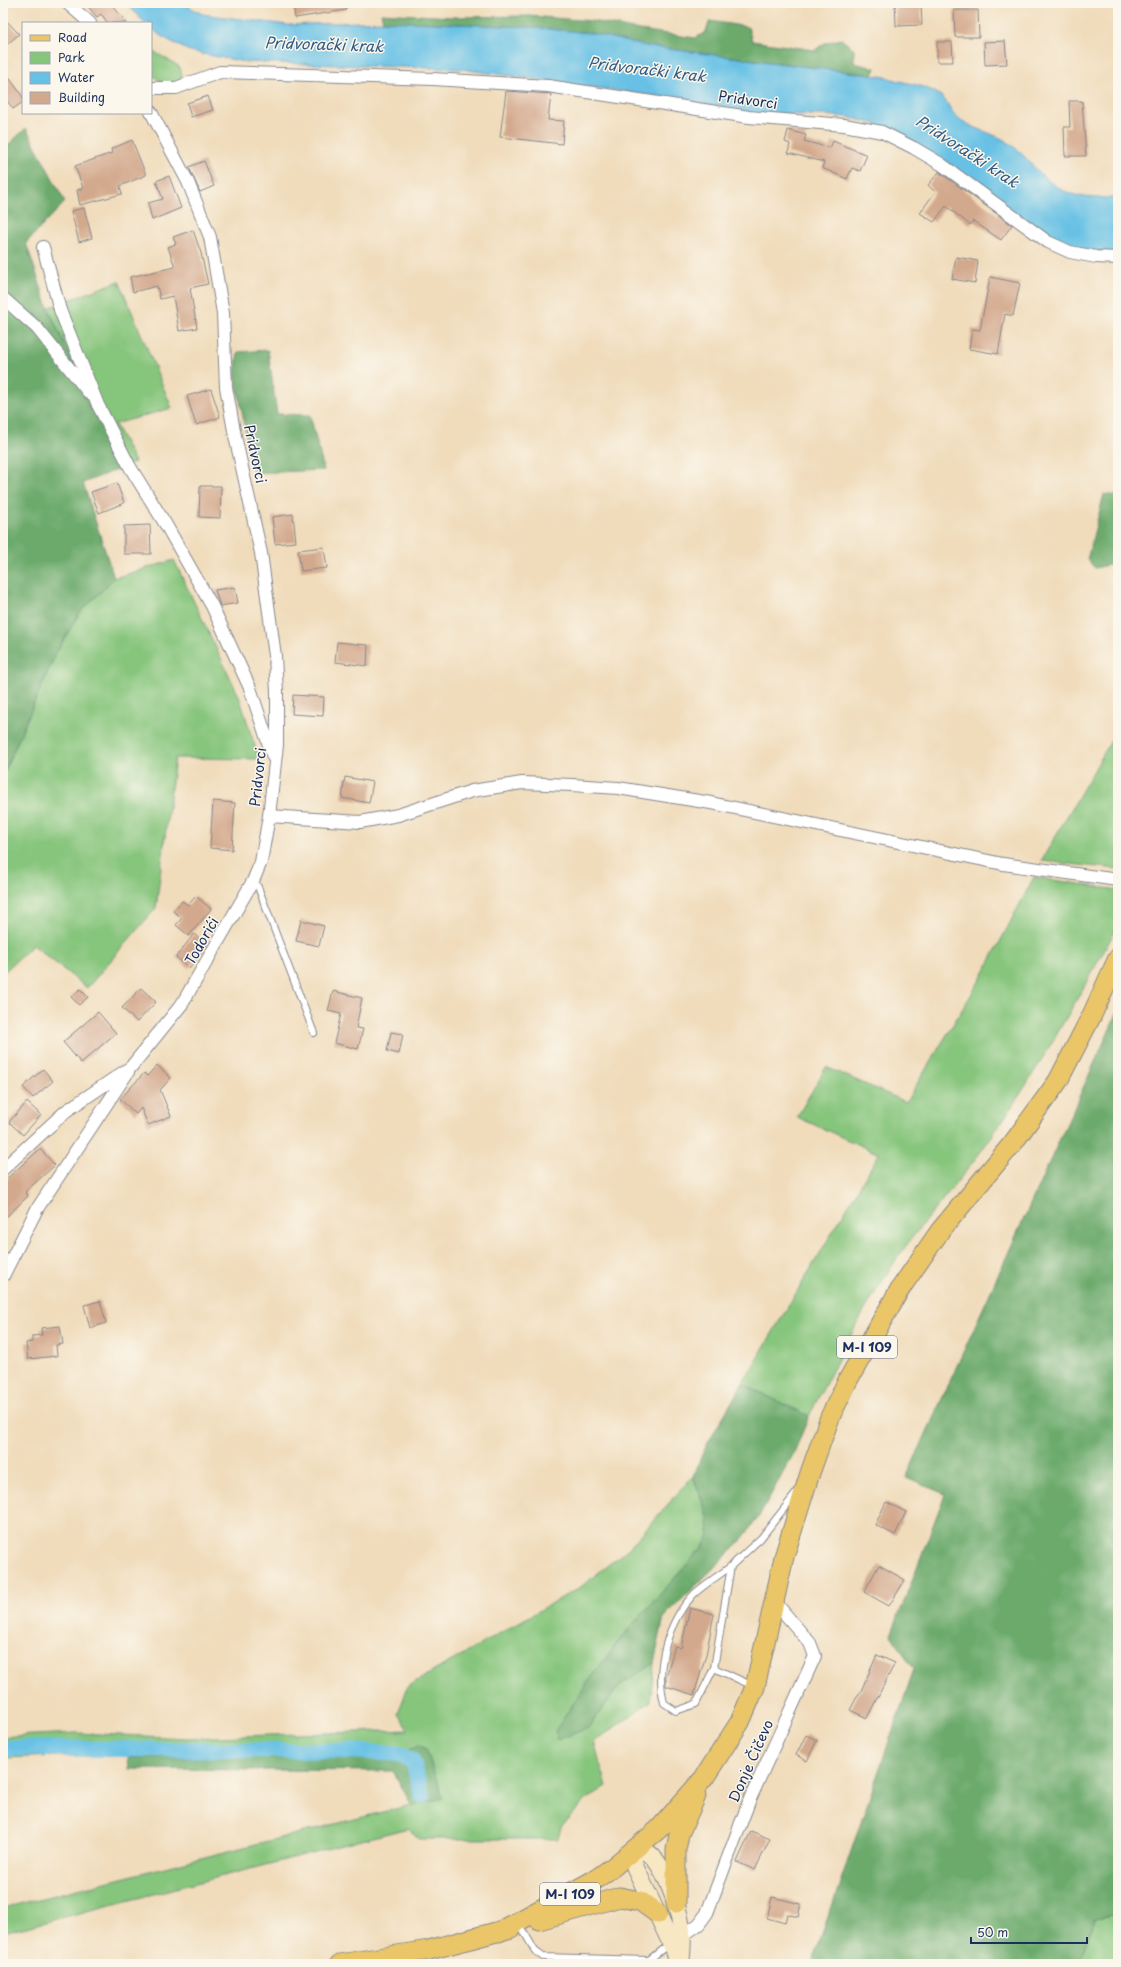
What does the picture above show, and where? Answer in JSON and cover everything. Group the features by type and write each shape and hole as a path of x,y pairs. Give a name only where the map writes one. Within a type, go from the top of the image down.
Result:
{"main road":[{"name":"M-I 109","path":"340,1964 429,1950 499,1932 590,1882 613,1867 659,1829 704,1778 740,1722 755,1687 784,1557 810,1473 830,1417 848,1380 900,1289 940,1231 1008,1148 1058,1081 1092,1015 1118,958"},
{"path":"680,1964 677,1939 676,1850 679,1834 704,1778"},
{"path":"676,1903 667,1880 653,1856 636,1848 633,1858 635,1867 658,1914 677,1939"},
{"path":"499,1932 620,1897 640,1901 658,1914"}],"street":[{"path":"66,4 89,22"},
{"name":"Pridvorci","path":"152,88 176,88 220,72 433,79 548,86 749,117 844,125 882,132 914,148 941,164 1048,242 1070,252 1096,257 1118,258"},
{"name":"Pridvorci","path":"152,114 188,182 210,237 223,313 226,386 235,436 261,553 275,656 277,692 275,762 269,816"},
{"path":"43,247 60,310 98,405 130,467 166,525 212,606 250,688 275,762"},
{"path":"3,298 37,328 98,405"},
{"path":"269,816 360,822 398,815 472,791 522,783 618,788 711,803 1003,864 1118,880"},
{"name":"Todorići","path":"3,1276 37,1209 131,1067 182,1004 253,881 261,862 269,816"},
{"name":"Todorići","path":"3,1169 66,1111 131,1067"},
{"name":"Donje Čičevo","path":"677,1939 699,1924 707,1913 750,1799 815,1656 810,1643 774,1601"}],"lane":[{"path":"253,881 258,887 314,1033"},
{"path":"731,1566 714,1668 696,1704 676,1711 664,1703 661,1690 661,1668 665,1646 678,1614 695,1593 731,1566 761,1538 810,1473"},
{"path":"714,1668 755,1687"},
{"path":"520,1925 535,1951 543,1957 646,1962 677,1939"}],"green space":[{"path":"381,13 453,17 529,16 592,21 633,29 695,38 705,33 710,21 748,27 752,41 815,50 825,43 841,39 854,49 854,63 875,68 873,75 645,46 591,33 527,27 383,21"},
{"path":"152,51 180,67 182,77 176,83 166,85 152,75"},
{"path":"26,128 65,202 26,243 48,308 121,468 83,483 114,578 78,615 55,655 3,775 3,150"},
{"path":"119,281 172,408 115,424 135,462 121,468 48,308"},
{"path":"268,350 277,414 310,415 324,470 253,473 235,373 238,352"},
{"path":"1104,494 1118,496 1118,563 1095,568 1087,560"},
{"path":"174,560 239,696 259,759 175,758 156,908 87,988 33,945 3,973 3,775 55,655 78,615 114,578"},
{"path":"1118,729 1118,869 1041,861"},
{"path":"1034,877 1118,890 1118,922 1115,931 1071,1009 1041,1061 992,1136 972,1164 929,1216 893,1264 867,1306 809,1416 742,1384 879,1154 797,1117 826,1067 906,1102 980,980"},
{"path":"1118,1011 1118,1914 1095,1918 1079,1964 812,1964 914,1669 891,1635 945,1494 906,1478"},
{"path":"742,1384 809,1416 794,1453 758,1518 739,1543 664,1617 654,1663 620,1685 588,1728 558,1740 555,1731 593,1674 632,1625 702,1548 709,1536 708,1517 693,1476 704,1450"},
{"path":"693,1476 708,1517 709,1536 702,1548 632,1625 593,1674 588,1728 620,1685 654,1663 650,1702 594,1742 607,1786 587,1799 561,1827 558,1839 420,1839 413,1835 408,1828 3,1933 3,1908 442,1797 419,1745 389,1761 366,1758 57,1756 3,1758 3,1738 13,1736 76,1733 187,1738 408,1730 398,1714 408,1686 582,1586 629,1548"},
{"path":"419,1745 426,1749 443,1798 412,1806 393,1771 129,1769 128,1757 366,1758 389,1761"},
{"path":"1118,1914 1118,1964 1079,1964 1095,1918"}],"water":[{"name":"Pridvorački krak","path":"126,3 182,3 202,14 288,25 383,21 527,27 591,33 645,46 886,77 926,88 938,94 961,120 1009,143 1019,151 1044,177 1061,190 1079,196 1118,198 1118,253 1101,253 1061,244 1028,224 902,134 876,124 847,117 757,114 677,99 461,69 246,62 187,50 161,36 152,29 152,22 144,22"}],"building":[{"path":"85,3 114,3 112,5 126,22 107,22 101,14 97,17"},
{"path":"293,3 346,3 346,10 295,18"},
{"path":"895,3 921,3 922,25 896,26"},
{"path":"954,10 978,10 979,37 955,37"},
{"path":"3,17 19,34 3,48"},
{"path":"1005,41 1007,64 985,65 984,42"},
{"path":"937,42 952,42 953,62 937,62"},
{"path":"3,69 22,96 22,103 13,109 3,94"},
{"path":"506,91 551,94 548,120 564,121 562,144 500,137"},
{"path":"208,96 213,110 191,117 187,103"},
{"path":"1069,101 1082,101 1086,156 1065,156 1064,127 1070,127"},
{"path":"788,130 806,135 804,141 830,148 833,141 867,155 860,171 852,168 847,179 822,168 824,162 788,153 790,144 785,142"},
{"path":"132,140 146,175 120,186 122,194 80,205 77,190 83,188 75,166 112,153 111,149"},
{"path":"204,161 214,186 200,192 189,167"},
{"path":"939,172 1012,225 1001,240 973,221 970,225 946,206 934,222 920,213 935,192 928,185"},
{"path":"169,176 181,208 152,220 148,203 163,199 156,181"},
{"path":"84,208 92,238 79,242 71,211"},
{"path":"193,230 201,253 208,284 190,288 197,328 179,331 173,296 160,299 157,286 133,292 130,277 175,267 168,247 176,244 173,237"},
{"path":"956,257 978,261 975,283 952,279"},
{"path":"990,277 1020,283 1013,316 1005,314 998,354 969,349 972,329 980,330"},
{"path":"211,389 220,417 196,425 187,396"},
{"path":"117,483 124,503 99,513 91,492"},
{"path":"200,486 221,486 220,518 199,517"},
{"path":"293,514 296,542 275,544 272,517"},
{"path":"150,525 151,554 124,554 124,526"},
{"path":"324,547 327,568 301,571 298,550"},
{"path":"235,587 238,603 220,606 215,590"},
{"path":"337,642 368,645 367,666 335,662"},
{"path":"293,695 324,697 323,716 292,714"},
{"path":"345,777 373,782 369,803 342,798"},
{"path":"213,801 235,803 232,850 210,848"},
{"path":"196,896 211,909 189,936 176,925 182,918 173,911 182,901 188,905"},
{"path":"301,920 324,926 319,946 296,941"},
{"path":"194,934 207,945 189,968 176,957"},
{"path":"141,988 156,1002 137,1022 122,1008"},
{"path":"80,989 88,997 79,1005 71,997"},
{"path":"333,991 362,998 356,1028 363,1029 358,1049 334,1043 341,1014 328,1011"},
{"path":"98,1012 116,1033 81,1063 63,1042"},
{"path":"391,1032 403,1034 399,1054 387,1051"},
{"path":"157,1065 171,1078 160,1090 171,1116 148,1125 141,1108 136,1114 120,1099 144,1073 147,1076"},
{"path":"43,1069 53,1081 33,1098 23,1087"},
{"path":"27,1102 41,1115 23,1135 9,1122"},
{"path":"40,1149 55,1165 25,1192 28,1196 3,1220 3,1182"},
{"path":"100,1301 106,1323 90,1328 84,1305"},
{"path":"60,1326 63,1344 56,1345 57,1356 28,1359 26,1343 32,1342 32,1336 42,1335 41,1328"},
{"path":"886,1502 906,1512 895,1535 875,1525"},
{"path":"879,1565 905,1580 889,1606 864,1592"},
{"path":"690,1608 714,1614 706,1655 694,1695 666,1686 666,1677 675,1646 681,1648"},
{"path":"877,1655 895,1663 867,1718 850,1710 860,1693"},
{"path":"806,1735 817,1740 807,1761 796,1755"},
{"path":"751,1831 770,1839 755,1870 737,1862"},
{"path":"772,1897 801,1904 798,1917 787,1914 785,1923 767,1918"}],"waterway":[{"path":"3,1749 350,1751 400,1754 413,1761 422,1796"}]}
